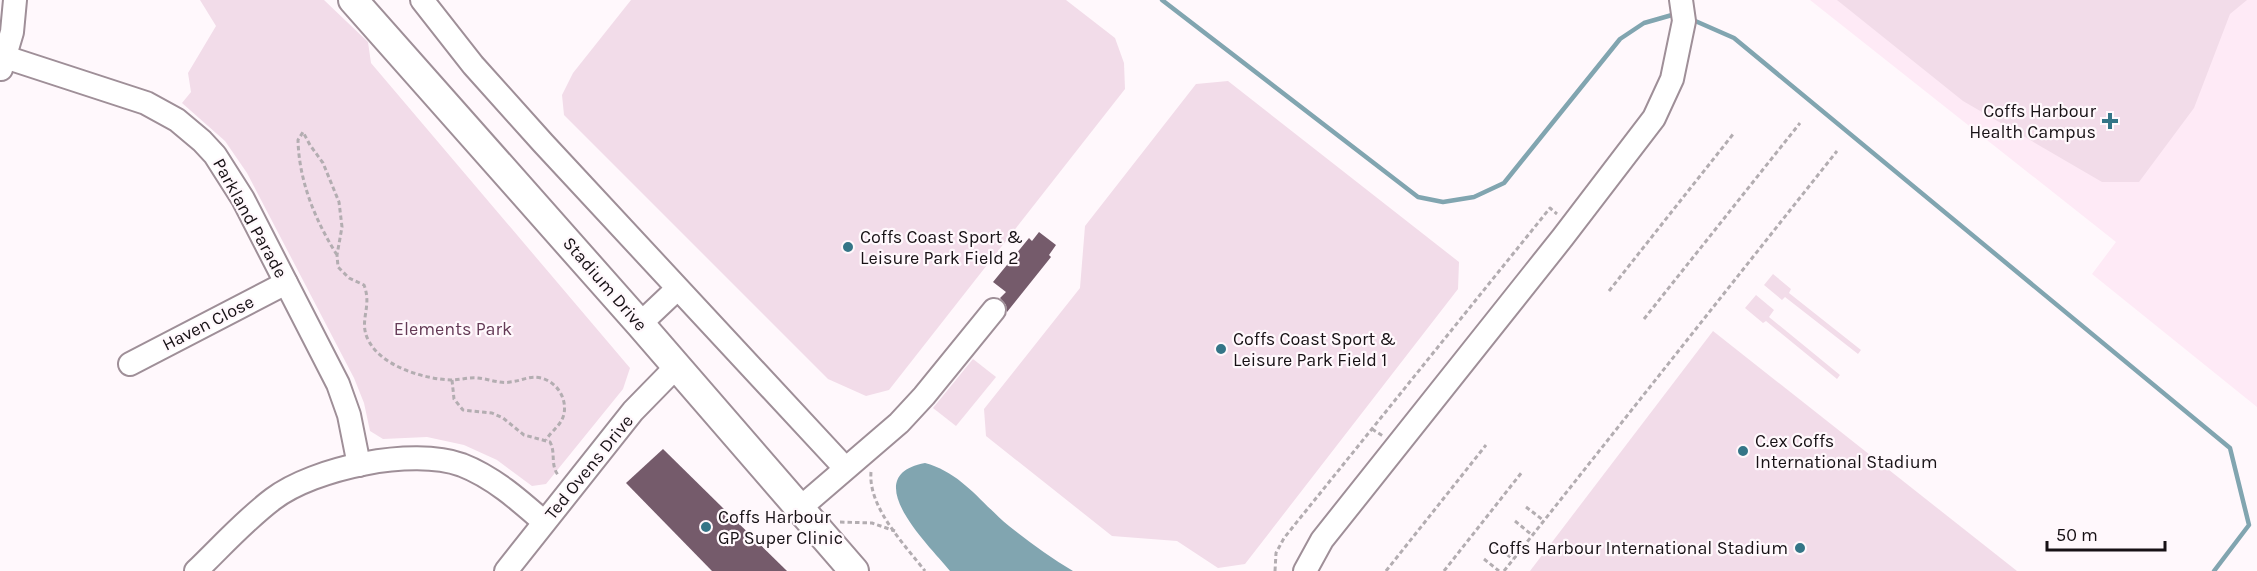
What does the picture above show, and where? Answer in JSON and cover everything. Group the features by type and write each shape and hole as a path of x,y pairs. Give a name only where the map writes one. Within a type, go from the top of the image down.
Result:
{"main road":[{"name":"Stadium Drive","path":"353,0 640,324 854,571"}],"street":[{"path":"3,63 12,32 15,0"},
{"path":"422,0 473,65 677,289 845,468"},
{"path":"1305,571 1322,540 1563,247 1642,135 1665,98 1672,79 1684,21 1681,0"},
{"name":"Parkland Parade","path":"3,63 130,96 161,111 190,130 215,156 227,172 338,384 349,415 359,465"},
{"name":"Haven Close","path":"130,364 286,283"},
{"path":"640,324 677,289"},
{"path":"800,508 912,410 994,310"},
{"name":"Ted Ovens Drive","path":"506,571 633,411 676,366"},
{"path":"196,571 252,516 291,487 330,472 398,459 422,458 460,465 490,480 544,522"}],"path":[{"path":"1644,319 1800,123"},
{"path":"337,255 324,234 304,186 298,151 298,140 303,132 323,163 339,202 342,226 337,255 339,269 351,280 364,285 368,298 363,329 373,348 383,357 405,369 452,380 477,378 510,382 531,377 548,380 558,389 564,410 559,426 546,440"},
{"path":"1609,291 1734,134"},
{"path":"1504,571 1837,151"},
{"path":"1275,571 1276,553 1284,538 1550,208 1558,214"},
{"path":"452,380 454,399 463,410 492,413 503,418 524,435 550,442 553,447 554,469 561,478"},
{"path":"1386,571 1486,445"},
{"path":"872,466 870,478 873,495 895,531 925,571"},
{"path":"1444,571 1522,472"},
{"path":"1526,507 1544,520"},
{"path":"1515,521 1532,535"},
{"path":"821,532 834,523 849,522 872,524 895,531"},
{"path":"1495,545 1513,559"},
{"path":"1484,559 1499,571"}],"shaded area":[{"name":"Coffs Harbour Health Campus","path":"1810,0 2257,0 2257,407 2092,274 2116,242"}],"green space":[{"name":"Elements Park","path":"200,0 324,0 368,42 371,63 630,368 623,389 546,484 532,486 497,460 464,445 427,437 383,439 370,431 364,403 354,378 247,173 225,141 182,103 191,92 188,73 216,26"},
{"name":"Coffs Coast Sport & Leisure Park Field 2","path":"631,0 1066,0 1115,38 1124,63 1125,89 889,390 866,396 828,379 564,115 562,95 573,73"},
{"path":"1837,0 2247,0 2230,14 2194,108 2139,182 2102,182 1963,101"},
{"name":"Coffs Coast Sport & Leisure Park Field 1","path":"1228,81 1459,262 1458,289 1245,564 1218,568 1177,541 1112,536 986,436 984,409 1080,288 1085,226 1196,84"},
{"path":"1773,274 1791,289 1789,293 1861,350 1858,354 1785,297 1782,300 1764,285"},
{"path":"1756,295 1774,310 1769,317 1840,375 1837,379 1766,321 1763,323 1745,308"},
{"name":"C.ex Coffs International Stadium","path":"1713,331 2017,571 1530,571"},
{"path":"973,359 996,377 956,426 933,408"}],"water":[{"path":"925,463 960,481 1009,526 1040,550 1073,571 950,571 915,529 897,496 897,482 905,470"}],"building":[{"path":"1039,232 1056,245 1049,255 1051,257 1007,312 1006,305 1000,298 1006,292 993,282 1029,238 1032,241"},
{"name":"Coffs Harbour GP Super Clinic","path":"663,449 787,571 712,571 626,483"}],"waterway":[{"path":"1162,0 1418,197 1443,202 1474,197 1504,183 1620,39 1644,23 1672,15"},
{"path":"1693,20 1734,38 2230,448 2249,525 2214,571"}],"place":[{"name":"Coffs Harbour Health Campus","path":"2110,121"},
{"name":"Coffs Coast Sport & Leisure Park Field 2","path":"848,247"},
{"name":"Coffs Coast Sport & Leisure Park Field 1","path":"1221,349"},
{"name":"C.ex Coffs International Stadium","path":"1743,451"},
{"name":"Coffs Harbour GP Super Clinic","path":"706,527"},
{"name":"Coffs Harbour International Stadium","path":"1800,548"}]}
